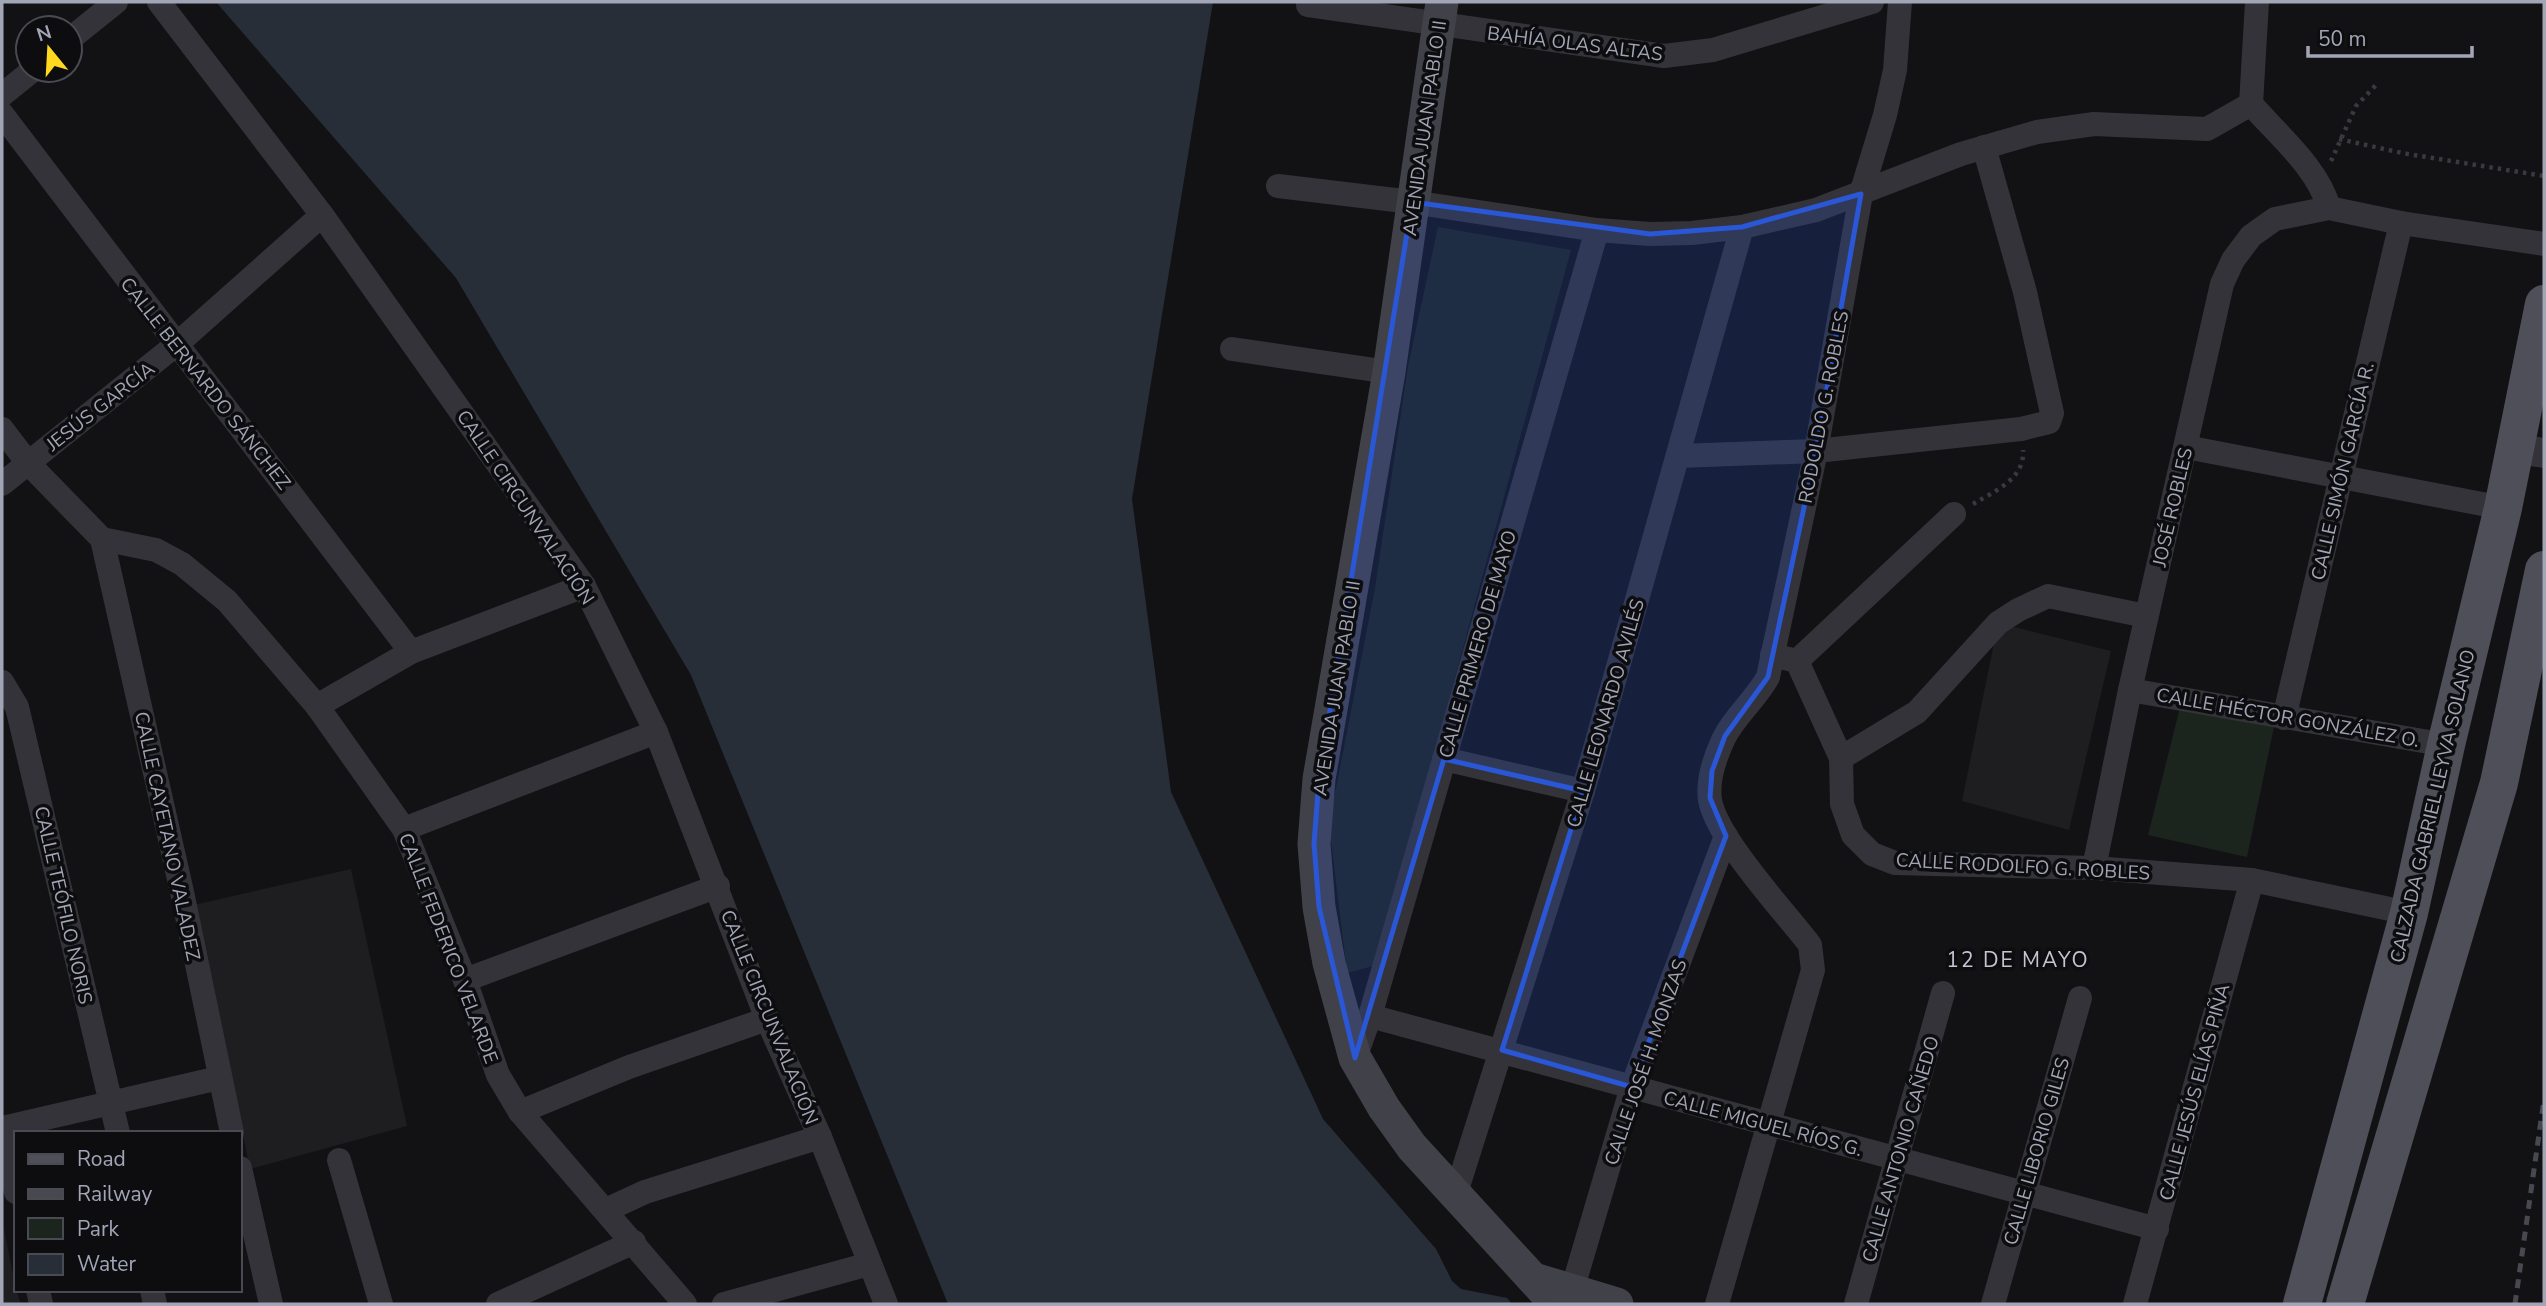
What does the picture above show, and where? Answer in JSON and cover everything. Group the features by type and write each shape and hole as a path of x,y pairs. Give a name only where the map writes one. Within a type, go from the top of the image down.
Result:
{"main road":[{"name":"AVENIDA JUAN PABLO II","path":"1441,14 1389,372 1319,779 1314,844 1319,907 1329,963 1355,1058 1391,1118 1455,1196 1532,1278 1565,1300"},
{"name":"CALZADA GABRIEL LEYVA SOLANO","path":"2302,1304 2409,913 2503,509 2530,451 2544,304"},
{"path":"2345,1304 2499,783 2544,581"},
{"path":"1565,1300 1617,1304"}],"street":[{"path":"84,28 116,2"},
{"name":"CALLE CIRCUNVALACIÓN","path":"159,2 322,215 584,586 656,732 718,886 767,1019 820,1137 886,1304"},
{"name":"BAHÍA OLAS ALTAS","path":"1308,5 1441,14 1664,56 1724,47 1872,2"},
{"name":"RODOLDO G. ROBLES","path":"1726,836 1710,798 1712,771 1725,736 1758,697 1768,677 1816,451 1861,194 1895,70 1900,2"},
{"path":"2257,2 2251,104 2325,197 2401,223 2544,244"},
{"path":"2,95 16,84"},
{"path":"1278,186 1412,202 1597,230 1650,234 1742,227 1816,210 1913,171 2037,132 2094,124 2207,129 2251,104"},
{"name":"CALLE BERNARDO SÁNCHEZ","path":"2,114 411,652"},
{"path":"1678,456 1816,451 2021,429 2045,424 2052,413 2025,292 1984,147"},
{"name":"JOSÉ ROBLES","path":"2094,869 2146,616 2222,284 2233,260 2251,236 2275,219 2325,197"},
{"name":"JESÚS GARCÍA","path":"2,484 177,344 322,215"},
{"name":"CALLE SIMÓN GARCÍA R.","path":"2284,718 2401,223"},
{"name":"CALLE LEONARDO AVILÉS","path":"1455,1196 1583,791 1742,227"},
{"name":"CALLE PRIMERO DE MAYO","path":"1355,1058 1370,1016 1597,230"},
{"path":"1232,349 1389,372"},
{"path":"2,429 28,463 102,539"},
{"path":"2186,447 2503,509"},
{"path":"1772,655 1797,661 1954,514"},
{"name":"CALLE FEDERICO VELARDE","path":"102,539 156,550 181,564 227,601 317,706 404,829 498,1074 520,1112 685,1304"},
{"name":"CALLE CAYETANO VALADEZ","path":"102,539 182,892 232,1131"},
{"path":"317,706 411,652 584,586"},
{"path":"1841,758 1917,712 1998,623 2048,596 2146,616"},
{"name":"CALLE RODOLFO G. ROBLES","path":"1797,661 1841,758 1842,804 1853,835 1872,854 1895,863 2094,869 2252,880 2409,913"},
{"name":"CALLE TEÓFILO NORIS","path":"2,682 17,707 118,1131"},
{"name":"CALLE HÉCTOR GONZÁLEZ O.","path":"2130,690 2446,745"},
{"path":"404,829 656,732"},
{"path":"1444,759 1583,791"},
{"path":"1717,1304 1813,970 1810,945 1726,836"},
{"name":"CALLE JOSÉ H. MONZAS","path":"1565,1300 1632,1087 1726,836"},
{"name":"CALLE JESÚS ELÍAS PIÑA","path":"2135,1304 2252,880"},
{"path":"464,980 718,886"},
{"name":"CALLE ANTONIO CAÑEDO","path":"1856,1304 1943,993"},
{"name":"CALLE LIBORIO GILES","path":"1993,1304 2080,998"},
{"name":"CALLE MIGUEL RÍOS G.","path":"1370,1016 2157,1230"},
{"path":"520,1112 617,1072 767,1019"},
{"path":"14,1183 2,1129 111,1101 219,1078"},
{"path":"606,1210 645,1192 820,1137"},
{"path":"339,1160 381,1304"},
{"path":"242,1177 271,1304"},
{"path":"498,1304 634,1242"},
{"path":"724,1304 869,1264"}],"path":[{"path":"2325,197 2339,139 2356,106 2376,85"},
{"path":"2339,139 2402,153 2544,176"},
{"path":"1954,514 1997,490 2022,468 2021,429"}],"highlighted area":[{"path":"1861,194 1816,451 1768,677 1725,736 1712,771 1710,798 1726,836 1632,1087 1502,1050 1583,791 1444,759 1355,1058 1319,907 1314,844 1319,779 1412,202 1650,234 1742,227"}],"shaded area":[{"path":"1998,623 2111,651 2069,830 1962,801"},
{"path":"351,869 407,1126 250,1169 194,905"},
{"path":"2,1218 14,1292 17,1292 21,1304 2,1304"}],"green space":[{"path":"1438,227 1571,250 1377,965 1347,973 1329,824 1375,588 1408,366"},
{"path":"2182,699 2276,717 2247,857 2148,835"}],"water":[{"path":"216,2 1213,2 1132,499 1171,792 1323,1119 1436,1249 1452,1281 1461,1289 1507,1298 1512,1304 948,1304 691,675 456,278"}],"railway":[{"path":"2515,1304 2544,1099"}],"district":[{"name":"12 DE MAYO","path":"2018,960"}]}
